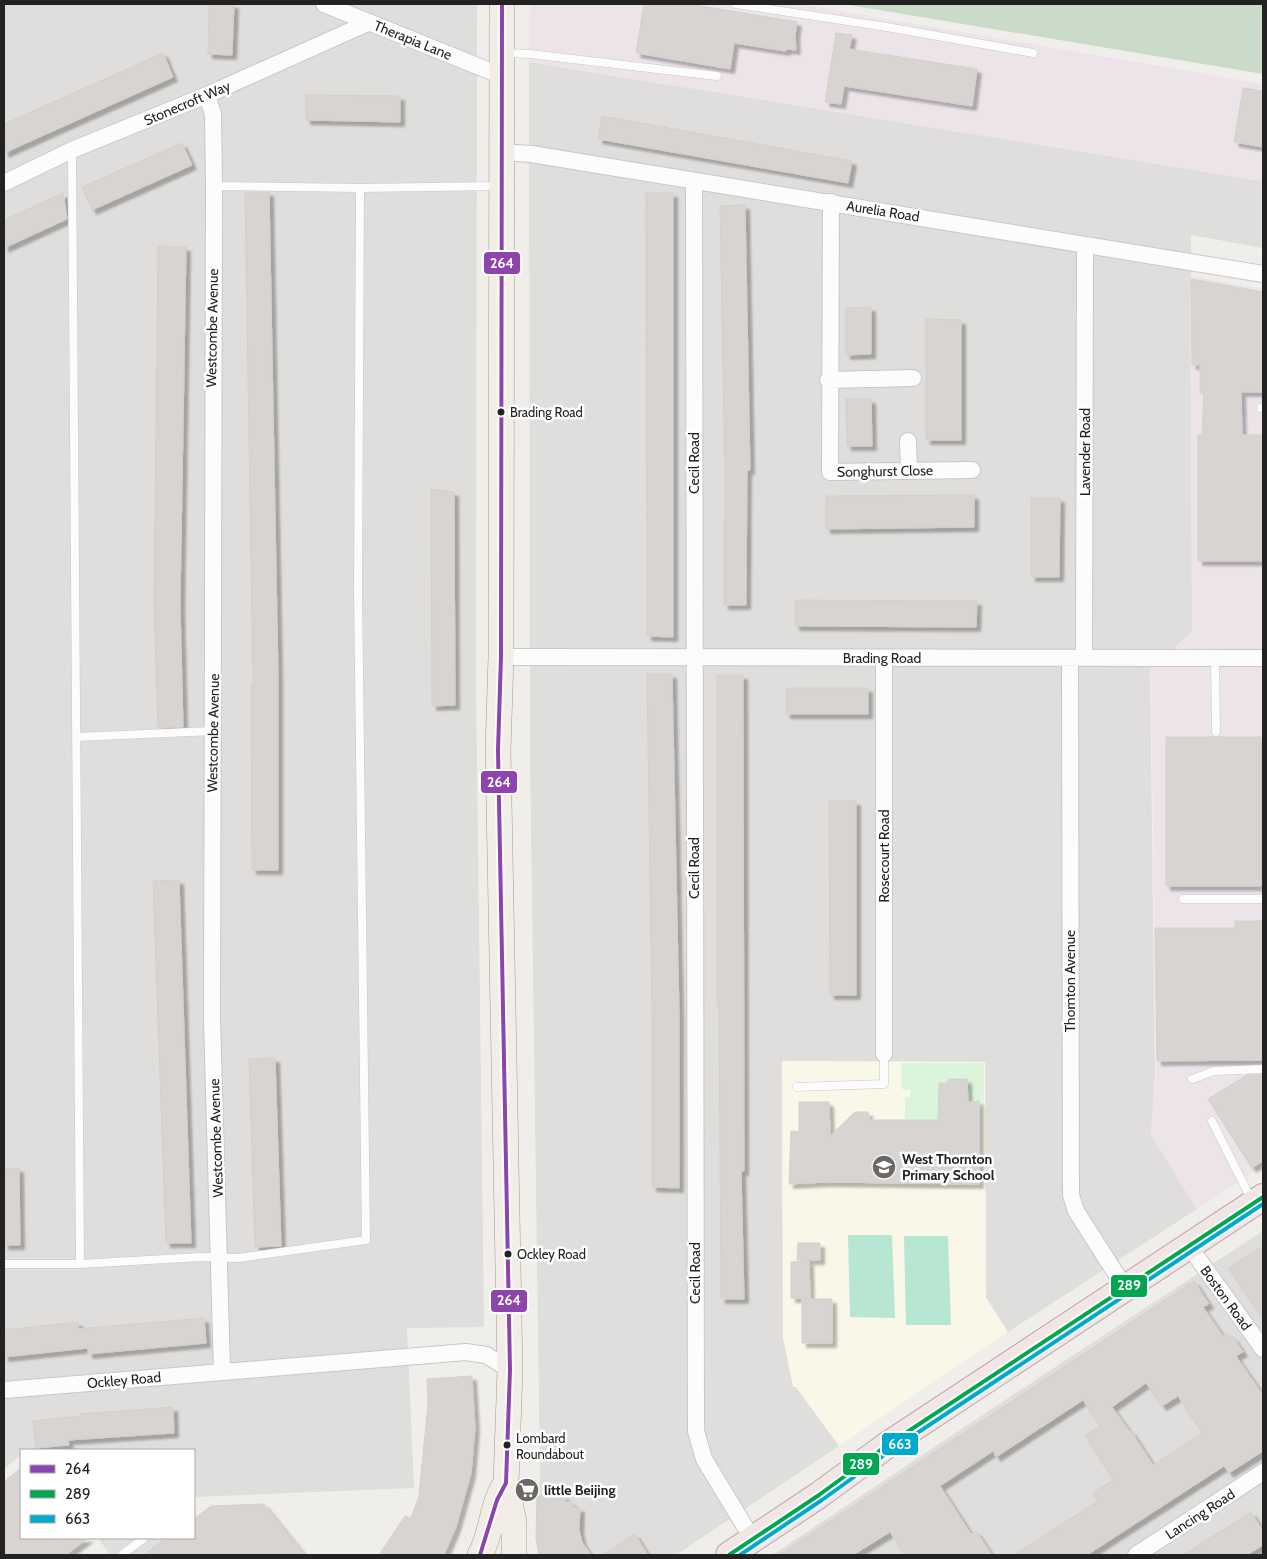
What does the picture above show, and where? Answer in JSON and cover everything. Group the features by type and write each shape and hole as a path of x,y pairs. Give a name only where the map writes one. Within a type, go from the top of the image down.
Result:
{"highway":[{"path":"729,1555 819,1495 886,1446 1258,1200"}],"main road":[{"path":"502,4 501,657 498,750 510,1370 506,1484 514,1522 514,1555"},
{"path":"480,1555 488,1541 498,1495 506,1484"}],"street":[{"name":"Therapia Lane","path":"324,4 370,22 502,64"},
{"name":"Stonecroft Way","path":"4,183 72,150 207,95 370,22"},
{"name":"Westcombe Avenue","path":"207,95 213,114 214,186 212,1020 222,1372"},
{"name":"Aurelia Road","path":"502,152 531,154 1263,274"},
{"name":"Cecil Road","path":"694,181 696,1431 704,1459 753,1540"},
{"name":"Songhurst Close","path":"830,202 828,380 830,472 972,470"},
{"name":"Lavender Road","path":"1077,659 1086,245"},
{"path":"828,380 913,378"},
{"path":"908,441 909,470"},
{"name":"Brading Road","path":"501,657 1263,658"},
{"name":"Rosecourt Road","path":"884,658 884,1054"},
{"name":"Thornton Avenue","path":"1077,659 1071,1195 1076,1211 1125,1288"},
{"name":"Boston Road","path":"1189,1246 1263,1350"},
{"name":"Ockley Road","path":"4,1390 466,1352 481,1353 510,1370"},
{"name":"Lancing Road","path":"1136,1555 1263,1472"}],"lane":[{"path":"736,4 887,27 1033,53"},
{"path":"502,64 530,54 717,76"},
{"path":"72,150 80,1264"},
{"path":"214,186 360,188 501,186"},
{"path":"4,1264 80,1264 201,1257 238,1258 366,1240 358,590 360,188"},
{"path":"1216,658 1216,732"},
{"path":"76,737 213,731"},
{"path":"1183,899 1263,899"},
{"path":"797,1087 884,1084 884,1054"},
{"path":"1192,1079 1214,1071 1263,1069"},
{"path":"1212,1121 1258,1200"},
{"path":"124,1555 143,1539"}],"shaded area":[{"path":"4,4 477,4 476,685 484,1327 407,1328 414,1488 195,1497 195,1449 20,1449 20,1456 4,1469"},
{"path":"530,4 800,4 1263,84 1263,181 529,62"},
{"path":"529,62 1263,181 1263,248 1191,235 1192,632 1150,669 1155,1074 1151,1135 1197,1209 1008,1332 986,1298 985,1062 782,1061 783,1338 796,1387 839,1446 676,1555 541,1555 537,1543 540,1475 530,755"},
{"path":"1190,276 1263,289 1263,1165 1197,1209 1151,1135 1156,1074 1151,669 1192,632"},
{"name":"West Thornton Primary School","path":"782,1061 985,1062 986,1298 1008,1332 839,1446 796,1387 793,1387 783,1338"},
{"path":"1263,1231 1263,1555 772,1555 1058,1365"},
{"path":"99,1539 163,1539 141,1555 110,1555"}],"green space":[{"path":"843,4 1263,4 1263,74"},
{"path":"901,1063 984,1063 984,1106 979,1106 978,1101 968,1102 967,1079 948,1079 948,1083 939,1083 938,1124 905,1120 905,1098 910,1097 910,1090 902,1089"},
{"path":"848,1235 892,1235 895,1318 850,1317"},
{"path":"904,1236 948,1236 951,1325 906,1325"}],"building":[{"path":"209,4 234,4 232,55 208,54"},
{"path":"644,4 689,4 797,22 795,35 796,50 788,49 785,51 734,43 730,69 636,53"},
{"path":"836,33 852,35 849,49 977,69 972,106 844,86 841,104 825,102"},
{"path":"163,53 173,77 4,153 4,124"},
{"path":"1243,88 1263,91 1263,147 1234,142"},
{"path":"306,95 400,96 400,122 306,120"},
{"path":"602,116 852,161 848,183 598,139"},
{"path":"182,143 192,165 92,210 82,187"},
{"path":"245,192 269,192 278,675 278,870 252,870 251,684 253,684"},
{"path":"63,193 67,219 4,248 4,220"},
{"path":"646,193 673,193 673,637 647,636"},
{"path":"745,205 750,470 747,470 746,605 724,605 725,476 720,206"},
{"path":"158,246 186,247 180,604 183,727 158,728 154,604"},
{"path":"1191,279 1263,292 1263,392 1241,392 1242,435 1263,435 1263,561 1198,561 1198,435 1202,435 1204,393 1200,393 1200,365 1192,365"},
{"path":"871,307 871,354 846,355 846,308"},
{"path":"926,319 961,320 961,440 926,440"},
{"path":"846,399 871,399 872,446 847,446"},
{"path":"431,489 454,492 455,705 432,706"},
{"path":"974,495 974,527 826,529 826,496"},
{"path":"1031,498 1060,498 1059,577 1031,577"},
{"path":"795,600 977,601 976,627 795,626"},
{"path":"647,674 672,674 679,1014 679,1188 652,1187 652,1014"},
{"path":"717,675 743,675 744,1171 741,1171 744,1299 721,1299 719,1005 717,1005"},
{"path":"787,688 868,688 868,714 786,714"},
{"path":"1166,737 1261,737 1261,886 1166,886"},
{"path":"829,801 856,801 856,995 830,995"},
{"path":"179,880 191,1243 166,1243 153,881"},
{"path":"1235,921 1263,921 1263,1060 1157,1061 1155,928 1235,928"},
{"path":"275,1058 281,1246 255,1247 249,1059"},
{"path":"1247,1075 1263,1075 1263,1161 1252,1168 1208,1099"},
{"path":"948,1079 967,1079 968,1102 979,1101 979,1184 825,1182 789,1184 791,1131 799,1132 799,1102 829,1102 830,1136 855,1112 868,1112 869,1120 938,1120 939,1083 948,1083"},
{"path":"19,1168 20,1245 4,1245 4,1169"},
{"path":"798,1243 820,1243 820,1260 797,1260"},
{"path":"1263,1246 1263,1318 1228,1268"},
{"path":"809,1261 810,1298 791,1298 791,1262"},
{"path":"1194,1281 1209,1304 1203,1307 1223,1336 1228,1333 1231,1338 1233,1337 1243,1352 1236,1356 1263,1395 1263,1451 1229,1473 1224,1466 1087,1555 1014,1555 1098,1501 1093,1493 1113,1480 1085,1435 1100,1426 1083,1400 996,1457 993,1451 940,1486 971,1534 976,1531 992,1555 905,1555 890,1532 853,1555 779,1555","holes":["1146,1383 1162,1406 1178,1396 1202,1433 1153,1465 1131,1431 1112,1407"]},
{"path":"802,1299 832,1299 832,1343 802,1343"},
{"path":"204,1318 206,1343 88,1354 88,1348 4,1357 4,1330 78,1322 78,1329"},
{"path":"472,1376 475,1428 471,1473 456,1527 444,1555 379,1555 405,1516 411,1518 419,1496 428,1404 427,1379"},
{"path":"173,1407 174,1433 68,1440 69,1445 36,1448 33,1421 80,1416 80,1414"},
{"path":"20,1469 20,1539 87,1539 66,1555 4,1555 4,1482"},
{"path":"537,1496 565,1496 565,1502 572,1502 572,1507 580,1508 579,1530 582,1542 591,1555 539,1555 536,1539"},
{"path":"264,1504 305,1555 143,1555 164,1539 195,1539 195,1518 211,1506"},
{"path":"1251,1512 1263,1531 1263,1545 1247,1555 1183,1555"},
{"path":"635,1534 648,1555 602,1555"}],"transit line":[{"name":"264","path":"480,1555 497,1500 506,1483 510,1370 498,750 501,657 502,4"},
{"name":"289","path":"729,1555 819,1495 886,1446 1263,1197"},
{"name":"663","path":"740,1555 822,1500 890,1451 1263,1204"}],"place":[{"name":"Brading Road","path":"501,412"},
{"name":"West Thornton Primary School","path":"884,1167"},
{"name":"Ockley Road","path":"508,1254"},
{"name":"Lombard Roundabout","path":"507,1445"},
{"name":"little Beijing","path":"527,1490"}]}
